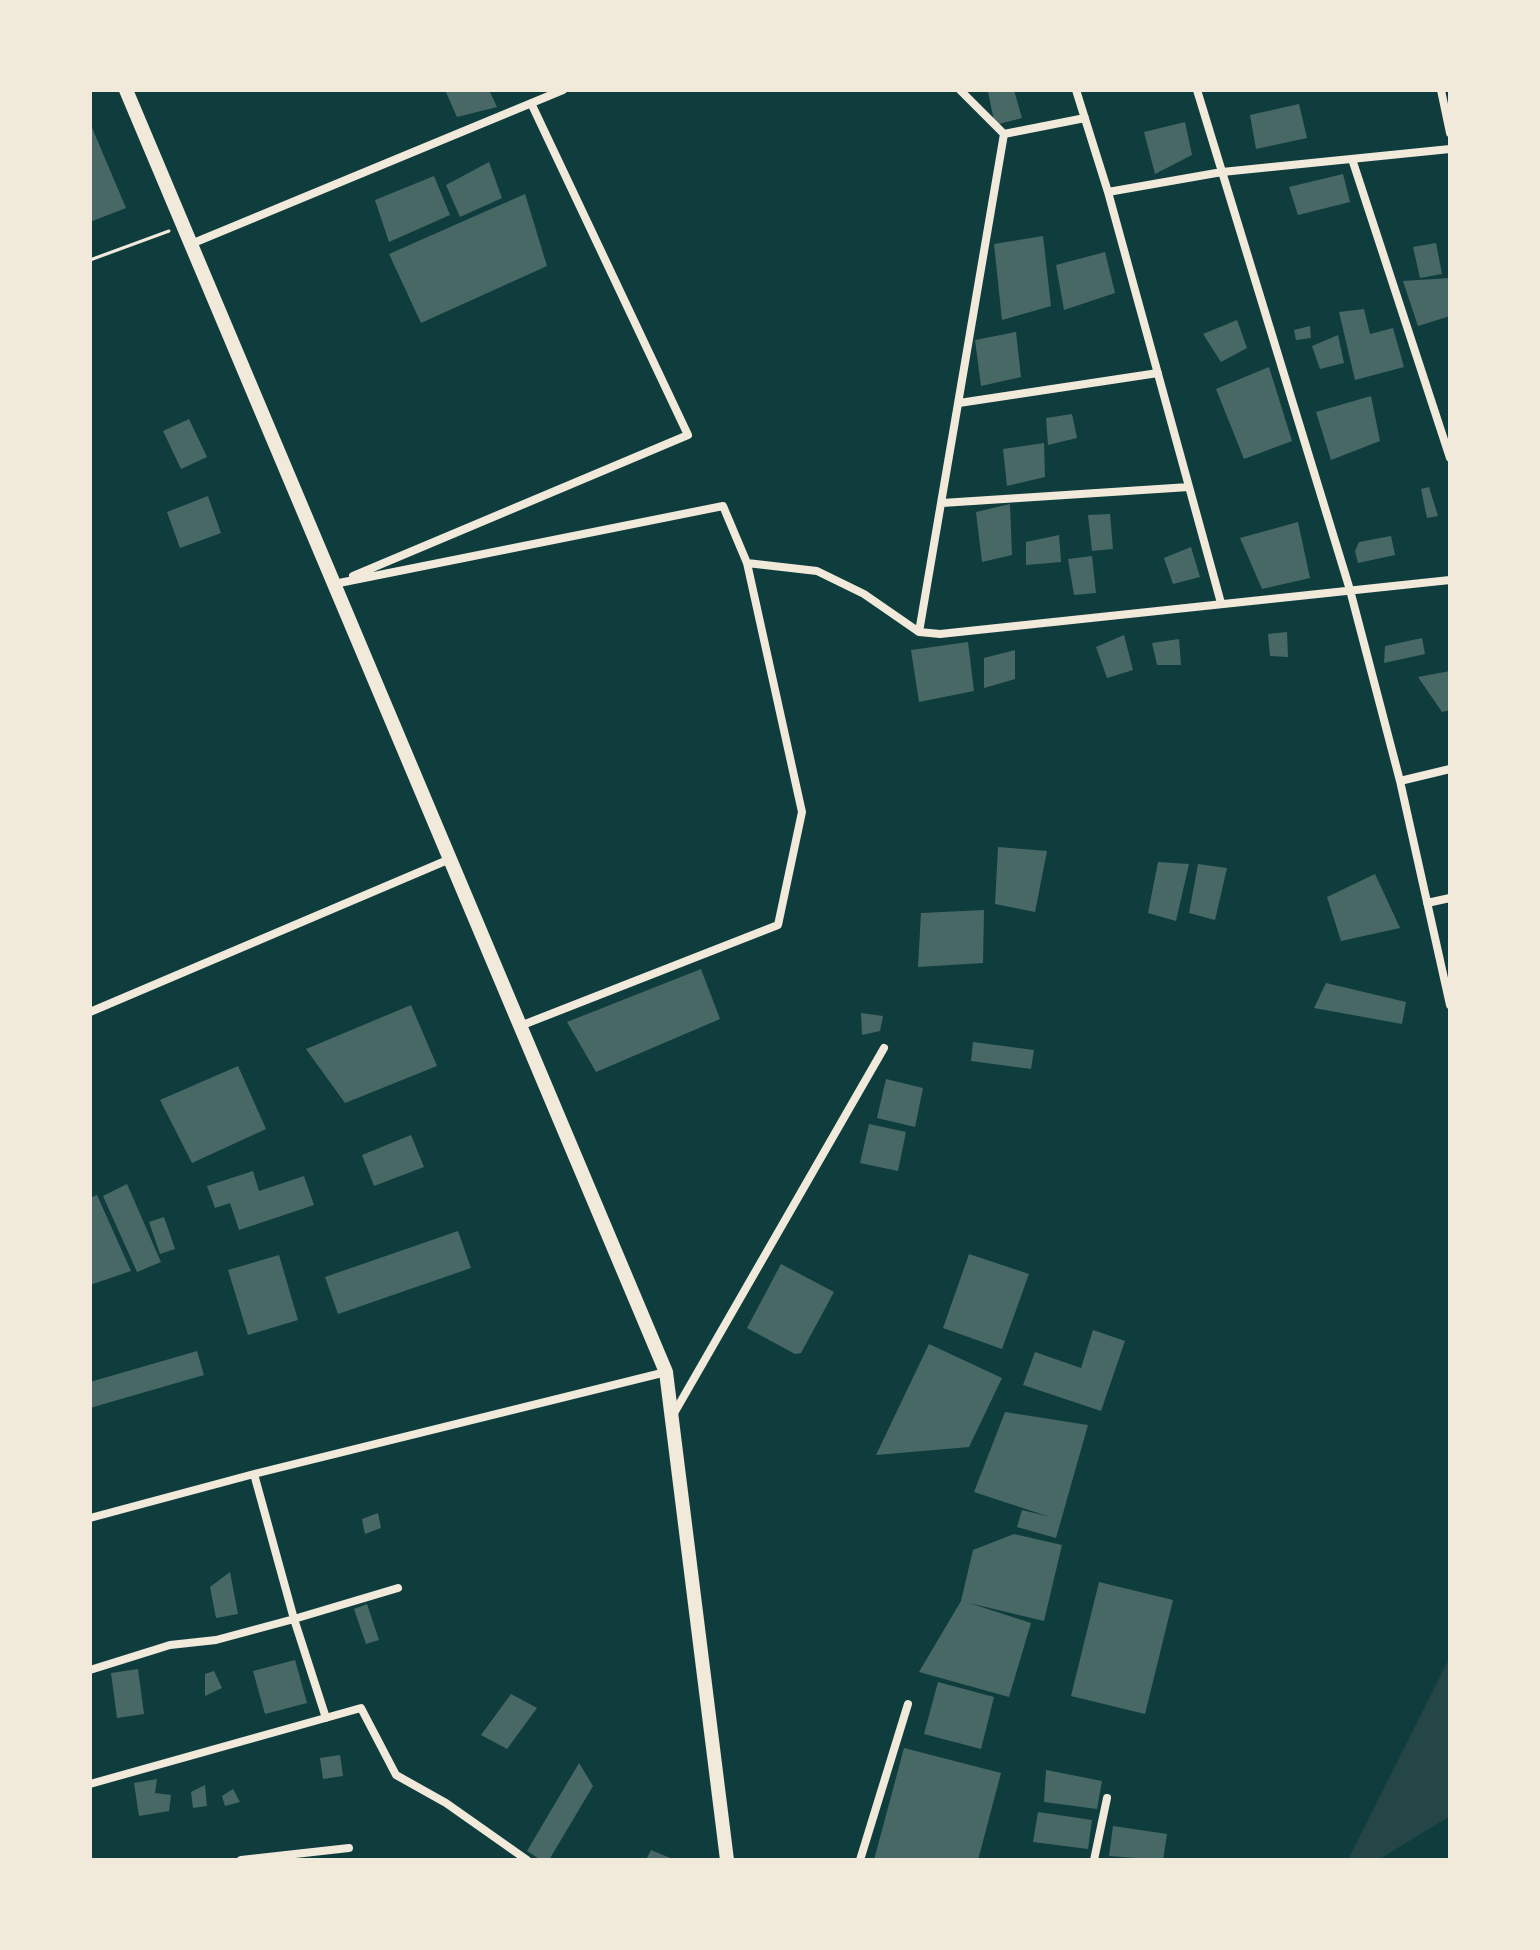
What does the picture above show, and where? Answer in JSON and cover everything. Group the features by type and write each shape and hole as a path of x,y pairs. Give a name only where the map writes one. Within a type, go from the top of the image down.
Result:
{"main road":[{"path":"126,90 666,1372 727,1860"}],"street":[{"path":"191,244 563,90"},
{"path":"960,90 1004,134"},
{"path":"1076,90 1108,192 1221,603"},
{"path":"1197,90 1350,590 1400,781 1450,1005"},
{"path":"1441,90 1450,133"},
{"path":"334,584 688,435 531,103"},
{"path":"1004,134 1085,118"},
{"path":"919,632 1004,134"},
{"path":"1108,192 1222,172 1450,149"},
{"path":"1352,159 1450,458"},
{"path":"959,403 1158,373"},
{"path":"942,503 1189,487"},
{"path":"334,584 723,506 747,563 802,812 778,925 520,1026"},
{"path":"747,563 817,571 864,594 919,632 940,634 1450,580"},
{"path":"1400,781 1450,769"},
{"path":"90,1012 450,859"},
{"path":"1427,903 1450,898"},
{"path":"673,1415 884,1048"},
{"path":"90,1518 666,1372"},
{"path":"254,1474 294,1619 326,1718"},
{"path":"90,1670 170,1645 216,1640 398,1588"},
{"path":"860,1860 908,1704"},
{"path":"90,1784 361,1708 396,1775 446,1803 527,1860"},
{"path":"1094,1860 1107,1798"},
{"path":"241,1860 349,1848"}],"path":[{"path":"90,260 183,226"}],"shaded area":[{"path":"1450,1657 1450,1816 1378,1860 1348,1860"}],"building":[{"path":"445,90 489,90 497,107 457,117"},
{"path":"1014,90 1022,118 995,125 988,92"},
{"path":"1299,104 1307,138 1256,149 1250,115"},
{"path":"1185,122 1192,155 1155,174 1144,132"},
{"path":"90,123 126,208 90,222"},
{"path":"489,162 502,198 460,217 446,185"},
{"path":"1343,174 1350,202 1298,215 1289,187"},
{"path":"434,176 450,215 389,242 375,200"},
{"path":"525,194 547,266 421,323 389,254"},
{"path":"1043,236 1051,306 1002,320 994,244"},
{"path":"1436,243 1442,274 1420,278 1413,247"},
{"path":"1105,252 1115,293 1064,310 1056,265"},
{"path":"1450,278 1450,316 1418,326 1403,281"},
{"path":"1364,309 1370,334 1393,328 1404,367 1355,380 1339,312"},
{"path":"1237,320 1247,348 1221,362 1203,334"},
{"path":"1310,326 1311,338 1296,340 1294,330"},
{"path":"1016,332 1021,377 981,386 975,340"},
{"path":"1338,335 1344,363 1320,369 1312,346"},
{"path":"1269,367 1292,441 1244,459 1216,389"},
{"path":"1371,396 1380,441 1331,460 1316,412"},
{"path":"1072,414 1077,438 1048,445 1046,418"},
{"path":"189,419 207,457 181,469 163,431"},
{"path":"1044,443 1045,477 1007,486 1003,449"},
{"path":"1429,487 1438,516 1427,518 1421,489"},
{"path":"208,496 221,533 180,548 167,512"},
{"path":"1010,504 1012,555 982,562 976,512"},
{"path":"1110,514 1113,549 1092,551 1088,515"},
{"path":"1298,522 1310,578 1262,589 1240,538"},
{"path":"1059,535 1061,562 1026,565 1026,542"},
{"path":"1391,536 1395,555 1358,563 1355,551 1359,542"},
{"path":"1191,547 1200,577 1173,584 1164,558"},
{"path":"1092,556 1096,593 1074,595 1068,559"},
{"path":"1287,632 1288,657 1270,656 1268,634"},
{"path":"1124,635 1133,670 1107,678 1096,647"},
{"path":"1422,638 1425,654 1384,663 1385,646"},
{"path":"1179,639 1181,665 1157,665 1152,643"},
{"path":"968,642 974,691 919,702 911,650"},
{"path":"1015,650 1015,679 984,688 984,658"},
{"path":"1450,671 1450,710 1442,712 1418,677"},
{"path":"998,847 1047,851 1035,912 995,904"},
{"path":"1158,862 1189,864 1176,921 1148,913"},
{"path":"1198,864 1227,868 1215,920 1189,913"},
{"path":"1375,874 1400,928 1341,941 1327,897"},
{"path":"984,910 983,963 918,967 921,913"},
{"path":"701,969 720,1019 596,1072 567,1022"},
{"path":"1326,983 1406,1002 1402,1024 1314,1008"},
{"path":"411,1005 437,1066 345,1103 306,1049"},
{"path":"861,1013 883,1016 880,1031 862,1035"},
{"path":"973,1042 1034,1050 1031,1069 971,1061"},
{"path":"238,1066 266,1129 192,1163 160,1100"},
{"path":"886,1079 923,1088 915,1127 877,1118"},
{"path":"869,1124 906,1132 898,1171 860,1163"},
{"path":"411,1135 424,1167 374,1186 362,1155"},
{"path":"253,1171 259,1191 304,1176 314,1205 239,1230 230,1203 215,1208 207,1186"},
{"path":"127,1184 161,1262 137,1272 103,1196"},
{"path":"97,1195 131,1271 90,1285 90,1198"},
{"path":"164,1217 175,1249 160,1254 149,1222"},
{"path":"458,1231 471,1268 338,1314 325,1277"},
{"path":"969,1254 1029,1274 1002,1349 943,1328"},
{"path":"279,1255 298,1320 248,1335 228,1270"},
{"path":"781,1264 834,1292 801,1353 795,1354 747,1328"},
{"path":"1093,1330 1125,1341 1101,1411 1023,1385 1035,1352 1081,1368"},
{"path":"929,1344 1002,1378 969,1447 876,1455"},
{"path":"197,1351 204,1375 90,1408 90,1382"},
{"path":"1005,1412 1088,1425 1056,1538 1017,1527 1022,1510 1050,1517 974,1492"},
{"path":"378,1513 381,1528 365,1534 362,1519"},
{"path":"1014,1534 1062,1545 1044,1621 969,1603 1031,1623 1009,1697 919,1672 961,1601 973,1550"},
{"path":"230,1572 238,1614 216,1618 210,1587"},
{"path":"1099,1582 1173,1600 1145,1714 1071,1696"},
{"path":"367,1604 379,1640 366,1644 354,1609"},
{"path":"295,1660 307,1703 265,1714 253,1671"},
{"path":"138,1669 144,1714 117,1718 111,1673"},
{"path":"214,1671 222,1688 205,1696 205,1674"},
{"path":"938,1682 994,1697 981,1749 924,1734"},
{"path":"511,1694 537,1708 507,1749 481,1735"},
{"path":"904,1748 1001,1773 978,1860 874,1860"},
{"path":"340,1755 343,1776 323,1779 320,1758"},
{"path":"579,1763 593,1786 549,1860 541,1860 527,1851"},
{"path":"1046,1770 1102,1781 1097,1809 1044,1802"},
{"path":"157,1779 155,1793 171,1795 169,1811 139,1816 134,1783"},
{"path":"205,1785 207,1806 193,1808 191,1792"},
{"path":"233,1789 240,1802 225,1806 222,1796"},
{"path":"1038,1812 1092,1820 1088,1849 1033,1842"},
{"path":"1113,1826 1167,1834 1163,1860 1109,1856"},
{"path":"651,1850 675,1860 646,1860"}]}
